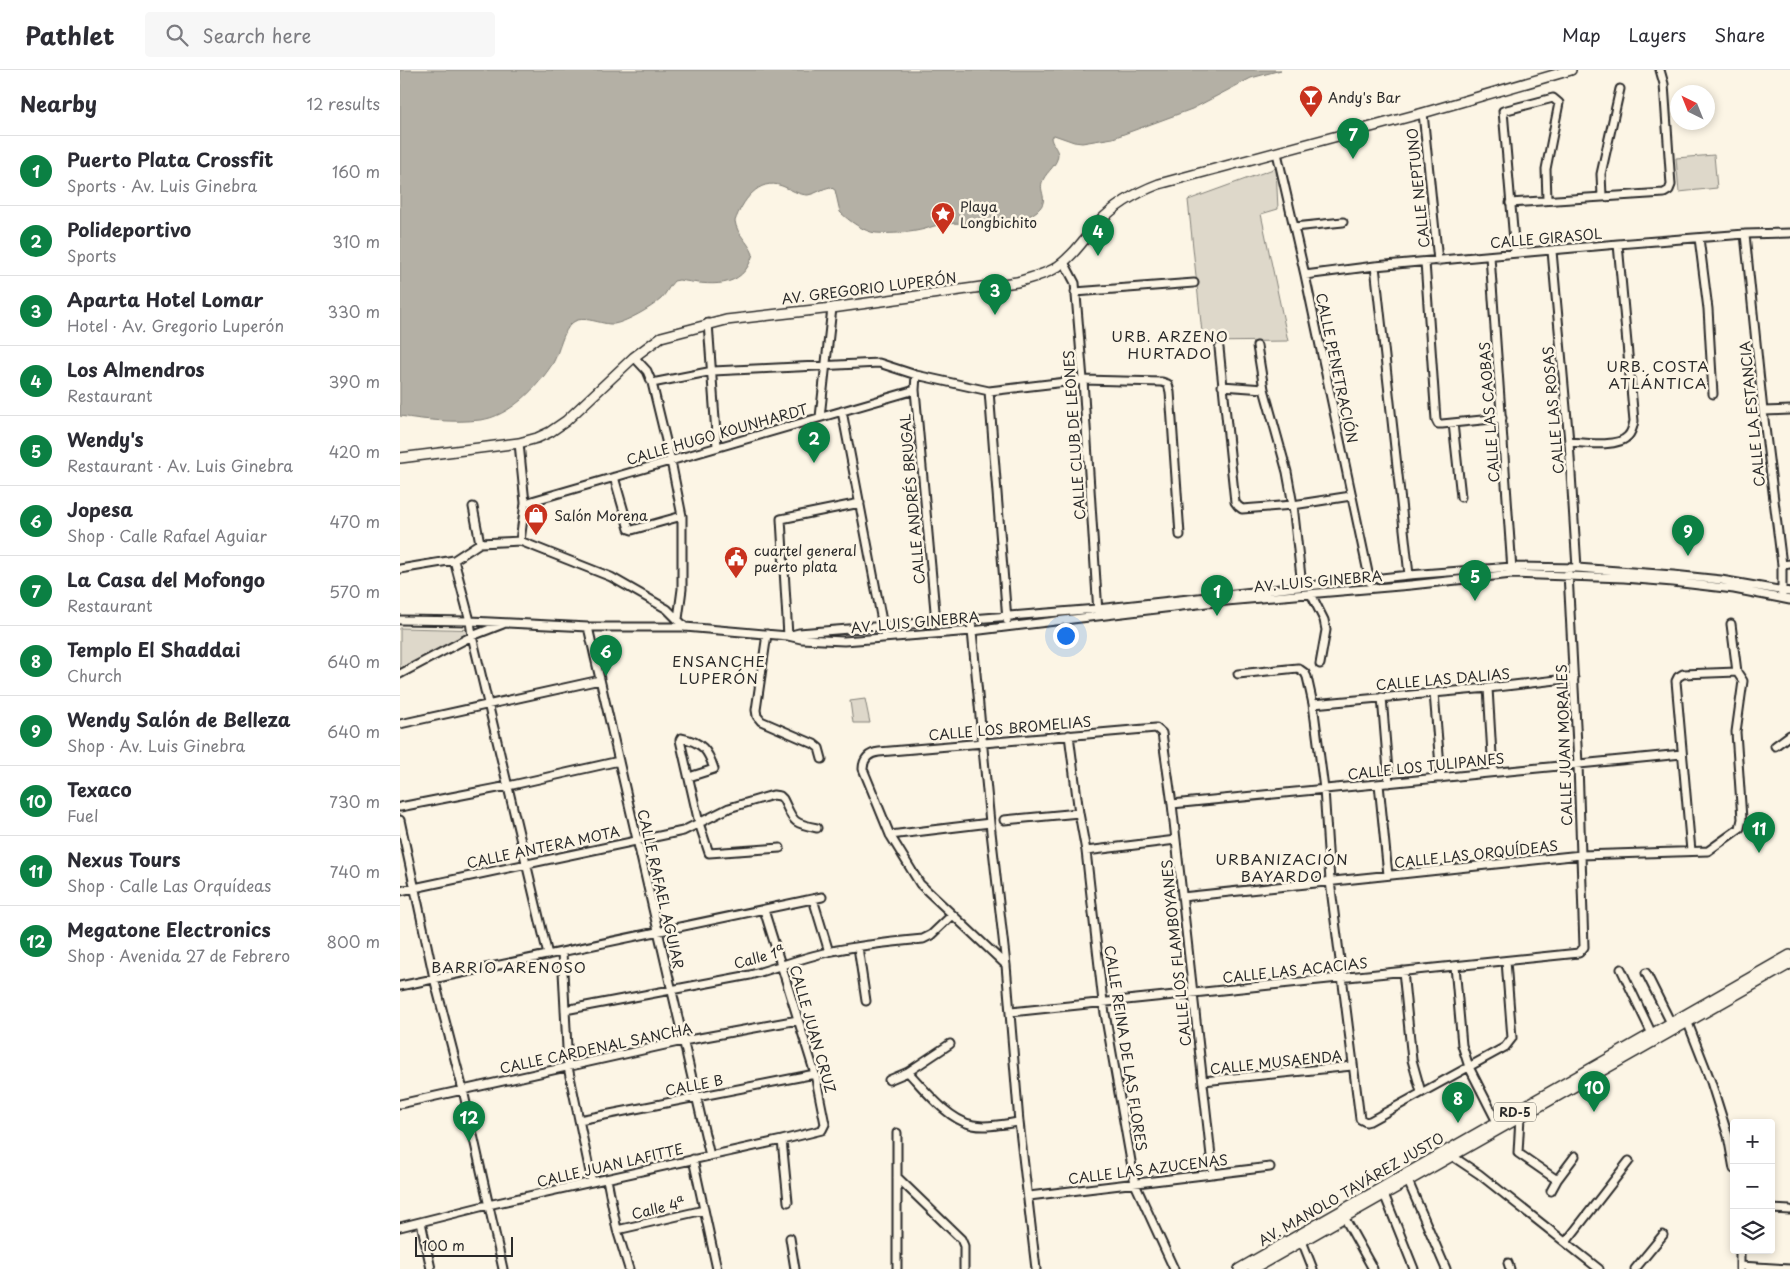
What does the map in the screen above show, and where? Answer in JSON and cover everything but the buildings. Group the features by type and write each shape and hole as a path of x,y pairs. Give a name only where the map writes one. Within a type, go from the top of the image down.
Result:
{"main road":[{"name":"AV. GREGORIO LUPERÓN","path":"400,458 519,443 543,435 566,421 634,357 661,337 708,323 726,320 832,308 1018,282 1044,274 1064,262 1099,222 1121,202 1138,192 1159,184 1423,113 1571,70"},
{"name":"AV. MANOLO TAVÁREZ JUSTO","path":"1253,1269 1520,1118 1790,955"},
{"name":"AV. MANOLO TAVÁREZ JUSTO","path":"1239,1269 1670,1023 1686,1019 1790,964"}],"street":[{"path":"1510,203 1664,193 1669,190 1671,176 1664,84 1660,70"},
{"path":"1602,196 1601,174 1620,89"},
{"path":"1515,253 1503,111 1553,98 1558,102 1546,169 1548,200"},
{"name":"CALLE NEPTUNO","path":"1423,113 1438,261"},
{"name":"CALLE PENETRACIÓN","path":"1277,153 1305,275 1370,580 1370,589"},
{"path":"1294,226 1343,222"},
{"name":"CALLE GIRASOL","path":"1305,275 1375,266 1515,253 1790,232"},
{"name":"CALLE LA ESTANCIA","path":"1746,234 1763,411 1786,591 1782,598"},
{"path":"1699,238 1708,309 1713,394"},
{"path":"1569,442 1621,442 1632,431 1634,421 1618,244"},
{"name":"CALLE LAS ROSAS","path":"1552,251 1569,442 1577,568"},
{"name":"CALLE LAS CAOBAS","path":"1490,256 1512,571"},
{"name":"CALLE CLUB DE LEONES","path":"1064,262 1075,283 1098,613"},
{"path":"1425,262 1436,420 1438,424 1502,418"},
{"path":"1375,266 1409,575"},
{"path":"1075,292 1194,283"},
{"path":"820,417 832,308"},
{"path":"708,323 713,371 717,447"},
{"path":"1257,346 1264,389 1293,505 1302,586"},
{"path":"1219,348 1235,502 1238,506 1242,509 1293,505 1351,496"},
{"path":"634,357 648,371 652,383 682,516 682,589 678,619"},
{"path":"652,383 713,371 879,363 916,375 989,391 1083,380 1162,382 1168,384 1170,392 1180,535"},
{"name":"CALLE ANDRÉS BRUGAL","path":"916,375 915,390 936,622"},
{"path":"1222,386 1264,389"},
{"name":"CALLE HUGO KOUNHARDT","path":"525,503 915,390"},
{"path":"989,391 1007,616 1006,626"},
{"path":"1763,411 1790,410"},
{"path":"842,411 885,637"},
{"path":"1453,423 1460,496"},
{"path":"519,443 525,503 520,541"},
{"path":"614,478 629,529 632,530 682,516"},
{"path":"788,636 781,519 860,504"},
{"path":"473,507 480,543"},
{"path":"400,569 454,560 480,543 520,541 611,577 667,609 685,627"},
{"path":"454,560 548,955"},
{"path":"1782,565 1790,564"},
{"name":"CALLE JUAN MORALES","path":"1568,568 1578,764 1584,948 1582,951"},
{"name":"AV. LUIS GINEBRA","path":"400,620 470,621 588,627 685,627 788,636 801,639 844,640 972,631 1302,586 1409,575 1577,568 1673,574 1786,591"},
{"name":"AV. LUIS GINEBRA","path":"788,636 799,633 1007,616 1098,613 1370,589 1512,571 1568,577 1624,578 1673,582 1790,600"},
{"path":"1311,594 1324,620 1326,630 1320,664"},
{"path":"972,620 982,743 1011,1012 1019,1122 1036,1269"},
{"path":"400,674 472,636 505,623"},
{"path":"1691,851 1676,681 1683,674 1737,672 1731,624"},
{"name":"CALLE RAFAEL AGUIAR","path":"588,627 710,1156"},
{"path":"767,634 756,710 757,716 761,721 814,744 819,748 822,759"},
{"path":"1238,674 1298,668 1305,673 1313,704 1324,789 1330,881 1358,1115 1363,1121 1370,1121 1505,1048 1512,1038 1506,960"},
{"name":"CALLE LAS ORQUÍDEAS","path":"1182,897 1581,855 1708,851 1740,828 1742,819 1736,732 1743,681 1737,672"},
{"name":"CALLE LAS DALIAS","path":"1313,704 1574,678"},
{"path":"400,724 600,680"},
{"path":"1488,688 1493,772"},
{"path":"1434,693 1441,778"},
{"path":"1382,697 1389,782"},
{"name":"CALLE LOS BROMELIAS","path":"890,835 863,769 865,759 869,755 879,752 1069,735 1160,729"},
{"name":"CALLE LOS FLAMBOYANES","path":"1160,729 1172,804 1213,1174"},
{"name":"CALLE REINA DE LAS FLORES","path":"1069,735 1086,851 1103,1002 1135,1184 1174,1269"},
{"path":"1775,746 1790,735"},
{"path":"689,777 714,769 708,752 704,748 694,742 681,738 680,740 699,823 708,851 711,854 780,848"},
{"name":"CALLE LOS TULIPANES","path":"1172,804 1682,754"},
{"path":"400,807 508,786 619,761"},
{"path":"1379,784 1388,875"},
{"name":"CALLE ANTERA MOTA","path":"400,891 682,831 729,808 777,794 784,799 795,821 800,825 817,828"},
{"path":"1004,820 1079,813"},
{"path":"400,820 434,978 463,1090 503,1269"},
{"path":"990,823 890,835 920,884 1006,964"},
{"path":"1086,851 1176,840"},
{"path":"400,986 822,898"},
{"path":"813,899 829,952"},
{"name":"CALLE JUAN CRUZ","path":"764,910 815,1074 825,1124 824,1128"},
{"name":"Calle 1ª","path":"565,1010 750,975 829,952 927,938 952,915"},
{"path":"858,947 866,1001"},
{"name":"CALLE LAS ACACIAS","path":"1011,1012 1579,953 1582,951"},
{"path":"562,952 568,1067 592,1182"},
{"path":"1455,966 1462,1045 1469,1066 1497,1122"},
{"path":"1621,969 1652,1034"},
{"path":"1403,971 1412,1060 1421,1092"},
{"path":"1646,973 1670,1023"},
{"path":"1686,1019 1711,1082 1729,1140 1733,1164"},
{"name":"CALLE CARDENAL SANCHA","path":"400,1104 683,1041 798,1020"},
{"path":"889,1080 908,1072 950,1044"},
{"name":"CALLE MUSAENDA","path":"1203,1081 1352,1066"},
{"path":"908,1072 936,1102 964,1123 974,1126 988,1126 1019,1122"},
{"name":"CALLE B","path":"579,1120 815,1074"},
{"path":"1520,1118 1518,1153 1556,1180"},
{"name":"CALLE JUAN LAFITTE","path":"400,1227 488,1205 782,1140 824,1128"},
{"path":"897,1133 897,1269"},
{"path":"782,1140 788,1202"},
{"path":"1452,1156 1479,1174 1600,1269"},
{"path":"1551,1191 1556,1180 1575,1156"},
{"path":"693,1160 717,1269"},
{"path":"1566,1242 1629,1161"},
{"name":"CALLE LAS AZUCENAS","path":"1029,1196 1270,1167"},
{"path":"897,1178 961,1239 964,1246 964,1269"},
{"path":"607,1179 617,1230 628,1269"},
{"path":"1408,1181 1446,1269"},
{"path":"1384,1194 1414,1269"},
{"path":"1775,1209 1790,1210"},
{"name":"Calle 4ª","path":"617,1230 704,1210"},
{"path":"1344,1217 1373,1269"},
{"path":"421,1222 431,1269"},
{"path":"1635,1269 1663,1235"},
{"path":"790,1238 795,1269"},
{"path":"1302,1241 1313,1269"},
{"path":"1740,1254 1740,1268 1790,1268"}],"shaded area":[{"path":"400,70 1281,70 1251,78 1192,109 1113,138 1082,143 1054,135 1051,139 1058,158 1043,180 1043,203 1037,211 1028,217 1017,220 992,223 943,224 913,231 876,233 861,228 840,212 835,190 830,187 808,195 773,184 758,188 742,206 735,221 738,230 753,254 748,266 741,274 733,280 723,283 674,281 657,303 619,323 609,324 576,320 566,331 555,359 547,372 522,399 512,407 491,418 460,421 429,420 400,416"},
{"path":"1714,155 1717,188 1679,192 1676,158"},
{"path":"1276,168 1278,209 1261,214 1288,341 1203,342 1188,200"},
{"path":"400,628 487,630 400,672"},
{"path":"865,699 870,723 853,723 850,701"}],"place":[{"name":"Andy's Bar","path":"1311,118"},
{"name":"La Casa del Mofongo","path":"1353,159"},
{"name":"Playa Longbichito","path":"943,235"},
{"name":"Los Almendros","path":"1098,256"},
{"name":"Aparta Hotel Lomar","path":"995,315"},
{"name":"Polideportivo","path":"814,463"},
{"name":"Salón Morena","path":"536,536"},
{"name":"Wendy Salón de Belleza","path":"1688,556"},
{"name":"cuartel general puerto plata","path":"736,579"},
{"name":"Wendy's","path":"1475,601"},
{"name":"Puerto Plata Crossfit","path":"1217,616"},
{"name":"Jopesa","path":"606,676"},
{"name":"Nexus Tours","path":"1759,853"},
{"name":"Texaco","path":"1594,1112"},
{"name":"Templo El Shaddai","path":"1458,1123"},
{"name":"Megatone Electronics","path":"469,1142"}],"district":[{"name":"URB. ARZENO HURTADO","path":"1170,344"},
{"name":"URB. COSTA ATLÁNTICA","path":"1658,374"},
{"name":"ENSANCHE LUPERÓN","path":"719,668"},
{"name":"URBANIZACIÓN BAYARDO","path":"1282,866"},
{"name":"BARRIO ARENOSO","path":"509,966"}]}
